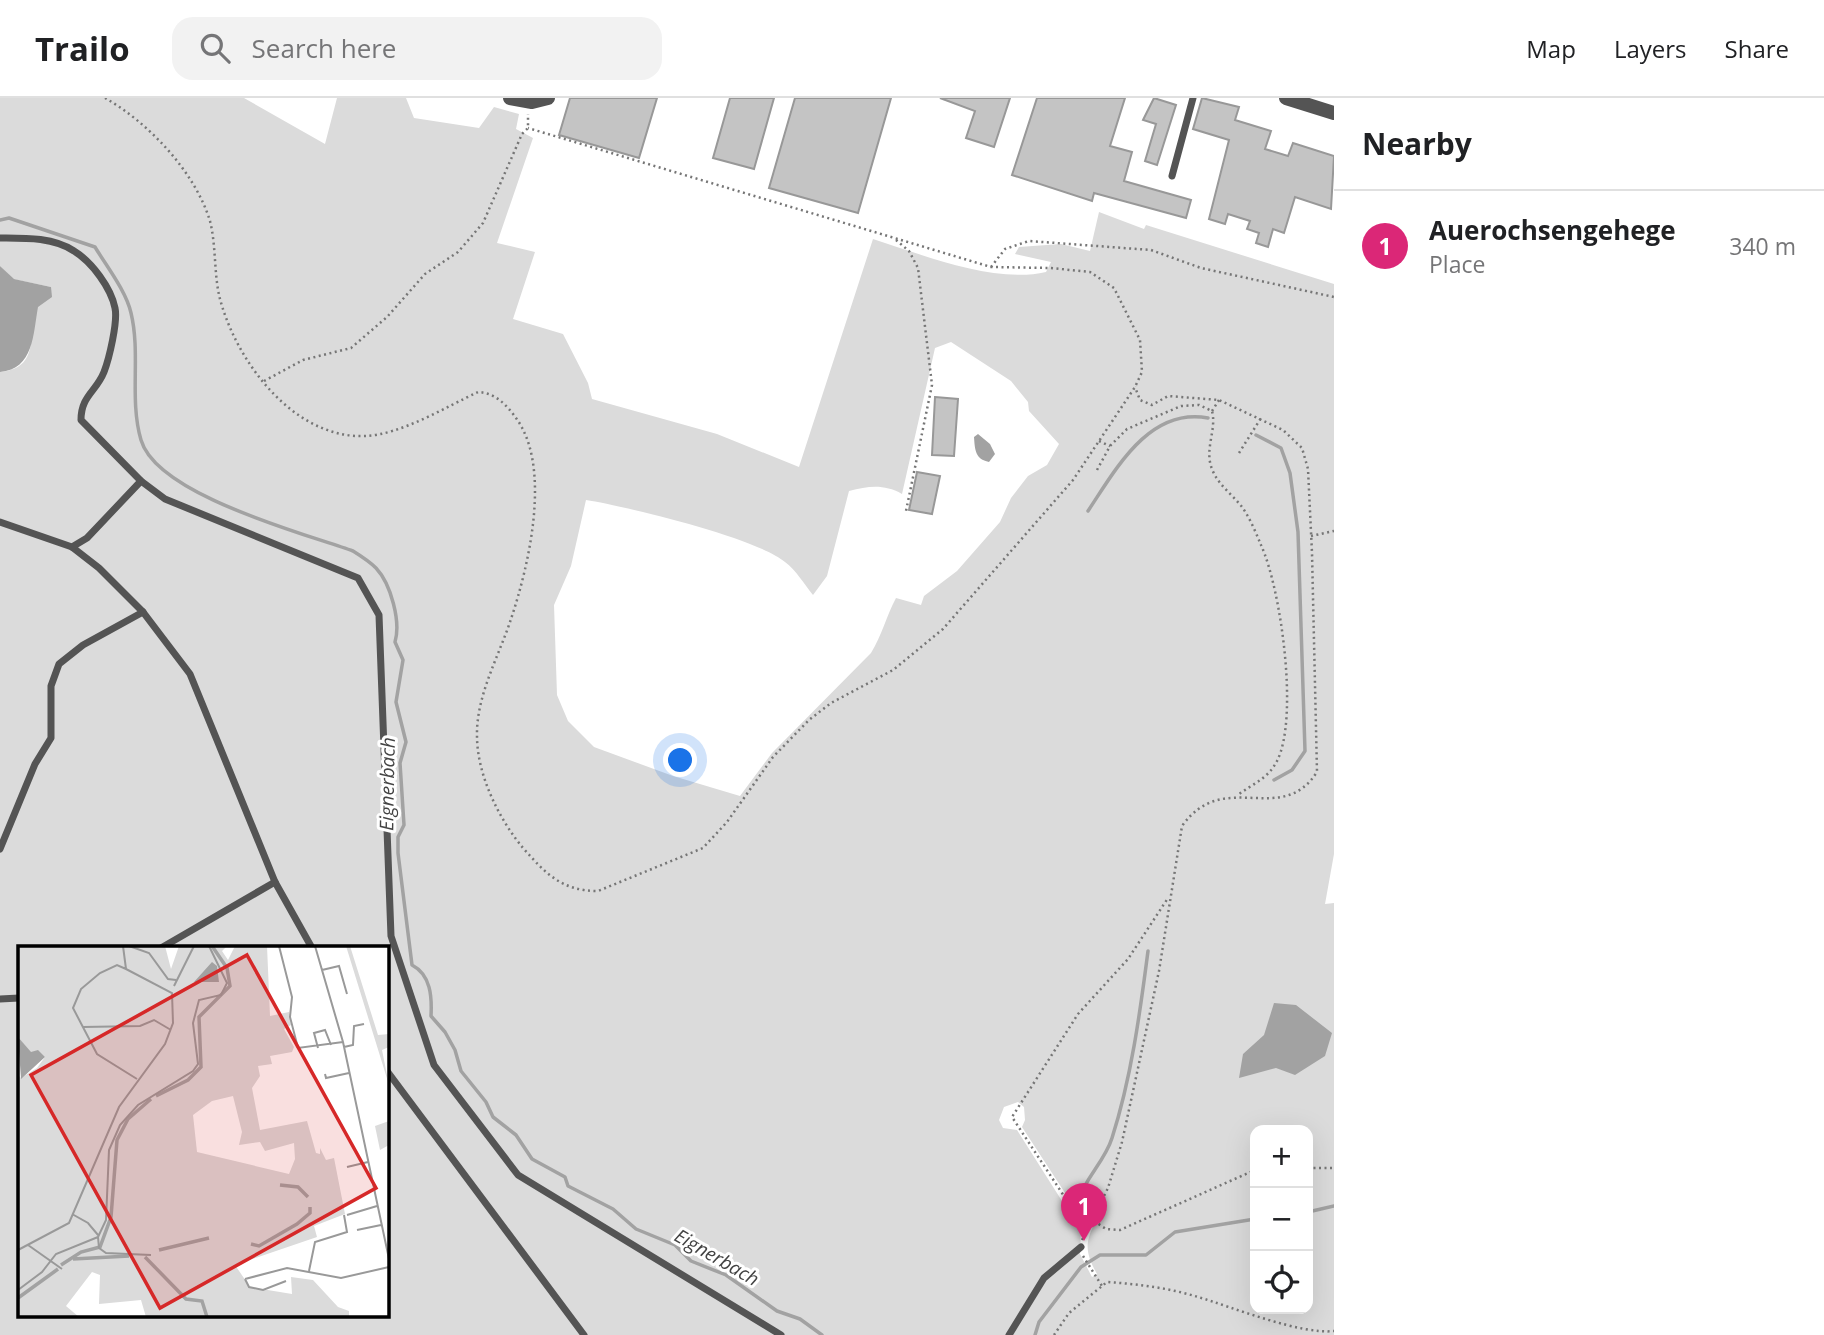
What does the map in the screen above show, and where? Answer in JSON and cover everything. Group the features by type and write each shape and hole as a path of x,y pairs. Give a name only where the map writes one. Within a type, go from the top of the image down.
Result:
{"street":[{"path":"510,98 532,102 548,99"},
{"path":"1286,98 1334,113"}],"lane":[{"path":"1172,176 1193,98"},
{"path":"0,238 37,238 74,251 99,275 115,309 111,346 104,374 81,405 81,420 141,481 165,499 358,578 379,615 391,936 434,1065 518,1175 780,1335"},
{"path":"72,547 87,538 141,481"},
{"path":"0,522 72,547 120,585 144,612 190,674 275,882 311,946"},
{"path":"0,849 35,764 51,738 51,686 59,664 83,645 144,612"},
{"path":"165,946 275,882"},
{"path":"0,999 18,998"},
{"path":"388,1072 584,1335"},
{"path":"1009,1335 1044,1278 1081,1247"}],"path":[{"path":"105,98 169,151 191,185 209,221 219,293 231,332 264,381 278,398 298,414 316,425 337,432 365,436 391,430 478,392 497,397 524,429 536,476 533,517 520,589 481,706 478,747 494,799 510,832 550,874 579,891 607,888 703,848 727,822 773,757 809,720 831,704 893,670 943,629 1043,516 1099,441 1142,372 1140,340 1114,288 1090,272 991,267 528,128"},
{"path":"264,381 303,360 351,348 387,317 425,274 458,252 483,223 522,134 528,128 528,113"},
{"path":"894,238 909,251 918,268 932,385 906,511"},
{"path":"991,267 1005,249 1029,241 1151,250 1201,268 1334,297"},
{"path":"1102,1286 1085,1261 1081,1247 1108,1188 1129,1115 1159,971 1182,826 1193,811 1211,801 1236,797 1286,797 1306,789 1317,772 1308,469 1301,448 1283,430 1219,400 1168,397 1152,405 1140,400 1135,387"},
{"path":"1219,400 1212,411 1214,419 1209,438 1212,470 1242,508 1274,579 1285,679 1287,736 1277,762 1262,780 1236,797"},
{"path":"1097,470 1111,446 1127,429 1181,406 1199,405 1212,411"},
{"path":"1239,453 1261,418"},
{"path":"1099,441 1111,446"},
{"path":"1311,536 1334,531"},
{"path":"1087,1231 1012,1117 1078,1014 1128,959 1169,896"},
{"path":"1313,1168 1334,1168"},
{"path":"1094,1221 1106,1229 1120,1230 1250,1172"},
{"path":"1054,1335 1069,1313 1107,1282 1167,1289 1291,1328 1327,1333 1334,1331"}],"shaded area":[{"path":"0,98 244,98 325,144 337,98 406,98 414,118 479,128 494,107 519,114 516,129 533,138 497,243 535,252 513,319 563,334 588,383 592,399 717,434 799,467 873,239 959,266 1026,275 1046,272 1051,262 1015,254 1019,247 1061,244 1090,251 1099,212 1144,229 1146,225 1334,284 1334,854 1325,904 1334,903 1334,1335 0,1335 0,372 22,364 27,356 38,306 51,287 13,279 0,266","holes":["951,342 1011,381 1028,402 1029,411 1059,444 1047,465 1028,476 1011,498 1000,522 957,571 924,596 921,605 896,598 871,653 772,753 740,796 673,776 594,747 568,721 557,695 554,605 571,566 586,500 659,516 748,543 785,562 813,595 827,576 849,491 876,487 902,494 935,348","1018,1102 1024,1107 1025,1120 1022,1127 1084,1222 1097,1219 1088,1240 1088,1252 1097,1274 1092,1277 1080,1254 1081,1231 1017,1130 1003,1128 999,1120 1004,1107"]},
{"path":"0,266 14,279 51,287 52,297 38,307 33,339 26,357 20,364 0,372"},
{"path":"978,434 990,444 995,454 989,462 981,459 977,453 974,437"},
{"path":"1274,1003 1296,1005 1332,1033 1325,1056 1295,1075 1276,1068 1239,1078 1243,1054 1264,1035"}],"building":[{"path":"570,98 657,98 639,158 559,135"},
{"path":"730,98 774,98 754,169 713,158"},
{"path":"795,98 891,98 858,213 769,188"},
{"path":"940,98 1010,98 994,147 966,138 975,111"},
{"path":"1037,98 1125,98 1110,146 1132,152 1124,181 1191,200 1186,218 1094,193 1092,201 1012,175"},
{"path":"1154,98 1176,105 1157,165 1145,161 1156,124 1143,120"},
{"path":"1202,98 1239,107 1235,120 1271,131 1265,149 1288,156 1293,143 1334,156 1331,209 1295,197 1284,233 1273,229 1268,247 1256,243 1259,233 1247,229 1250,221 1228,214 1225,224 1209,219 1229,140 1193,129"},
{"path":"935,397 958,399 954,456 932,455"},
{"path":"917,472 940,476 932,514 909,510"}],"waterway":[{"name":"Eignerbach","path":"0,220 9,218 95,247 125,296 131,313 138,424 141,440 153,460 174,478 202,495 268,522 353,551 376,568 386,583 396,614 395,642 403,660 396,702 406,742 400,763 404,825 398,837 398,853 412,965 427,981 431,1016 445,1032 455,1050 461,1071 486,1102 493,1117 516,1135 532,1159 565,1177 568,1186 613,1209 636,1229 675,1245 691,1261 726,1275 777,1311 800,1319 822,1335"},
{"path":"1088,511 1123,460 1151,432 1168,422 1187,417 1208,418"},
{"path":"1256,435 1281,448 1290,473 1298,532 1305,751 1292,770 1274,780"},
{"path":"1078,1201 1109,1146 1119,1116 1134,1046 1148,951"},
{"path":"1313,1211 1334,1206"},
{"path":"1035,1335 1039,1322 1081,1267 1100,1255 1146,1255 1175,1232 1250,1220"}],"place":[{"name":"Auerochsengehege","path":"1084,1241"}]}
